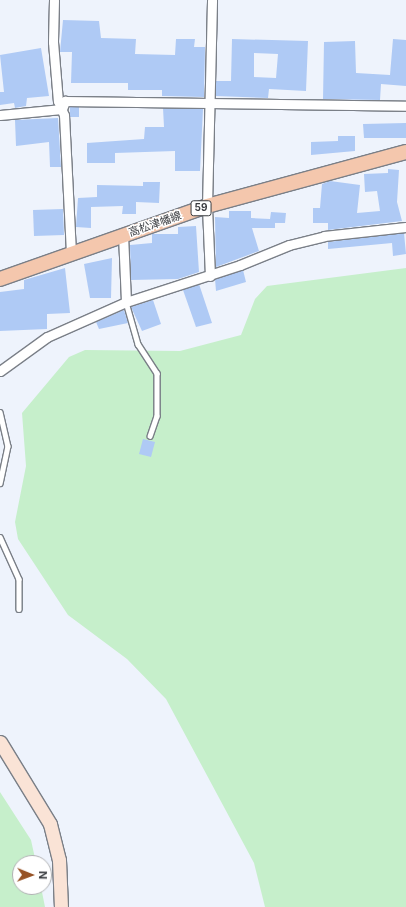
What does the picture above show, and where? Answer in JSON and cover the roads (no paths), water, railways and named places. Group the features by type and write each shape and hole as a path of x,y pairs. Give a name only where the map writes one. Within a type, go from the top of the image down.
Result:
{"main road":[{"name":"高松津幡線","path":"0,279 207,206 406,152"}],"street":[{"path":"54,0 53,42 62,109 71,254"},
{"path":"210,276 207,206 212,103 212,0"},
{"path":"62,109 65,101 406,106"},
{"path":"0,115 62,109"},
{"path":"0,371 48,337 126,302 210,276 289,245 324,236 406,228"},
{"path":"124,235 126,302"},
{"path":"0,742 50,824 59,860 61,907"}],"lane":[{"path":"126,302 138,344 157,373 157,416 150,436"},
{"path":"0,412 8,446 0,483"},
{"path":"0,537 17,571 19,609"}]}
